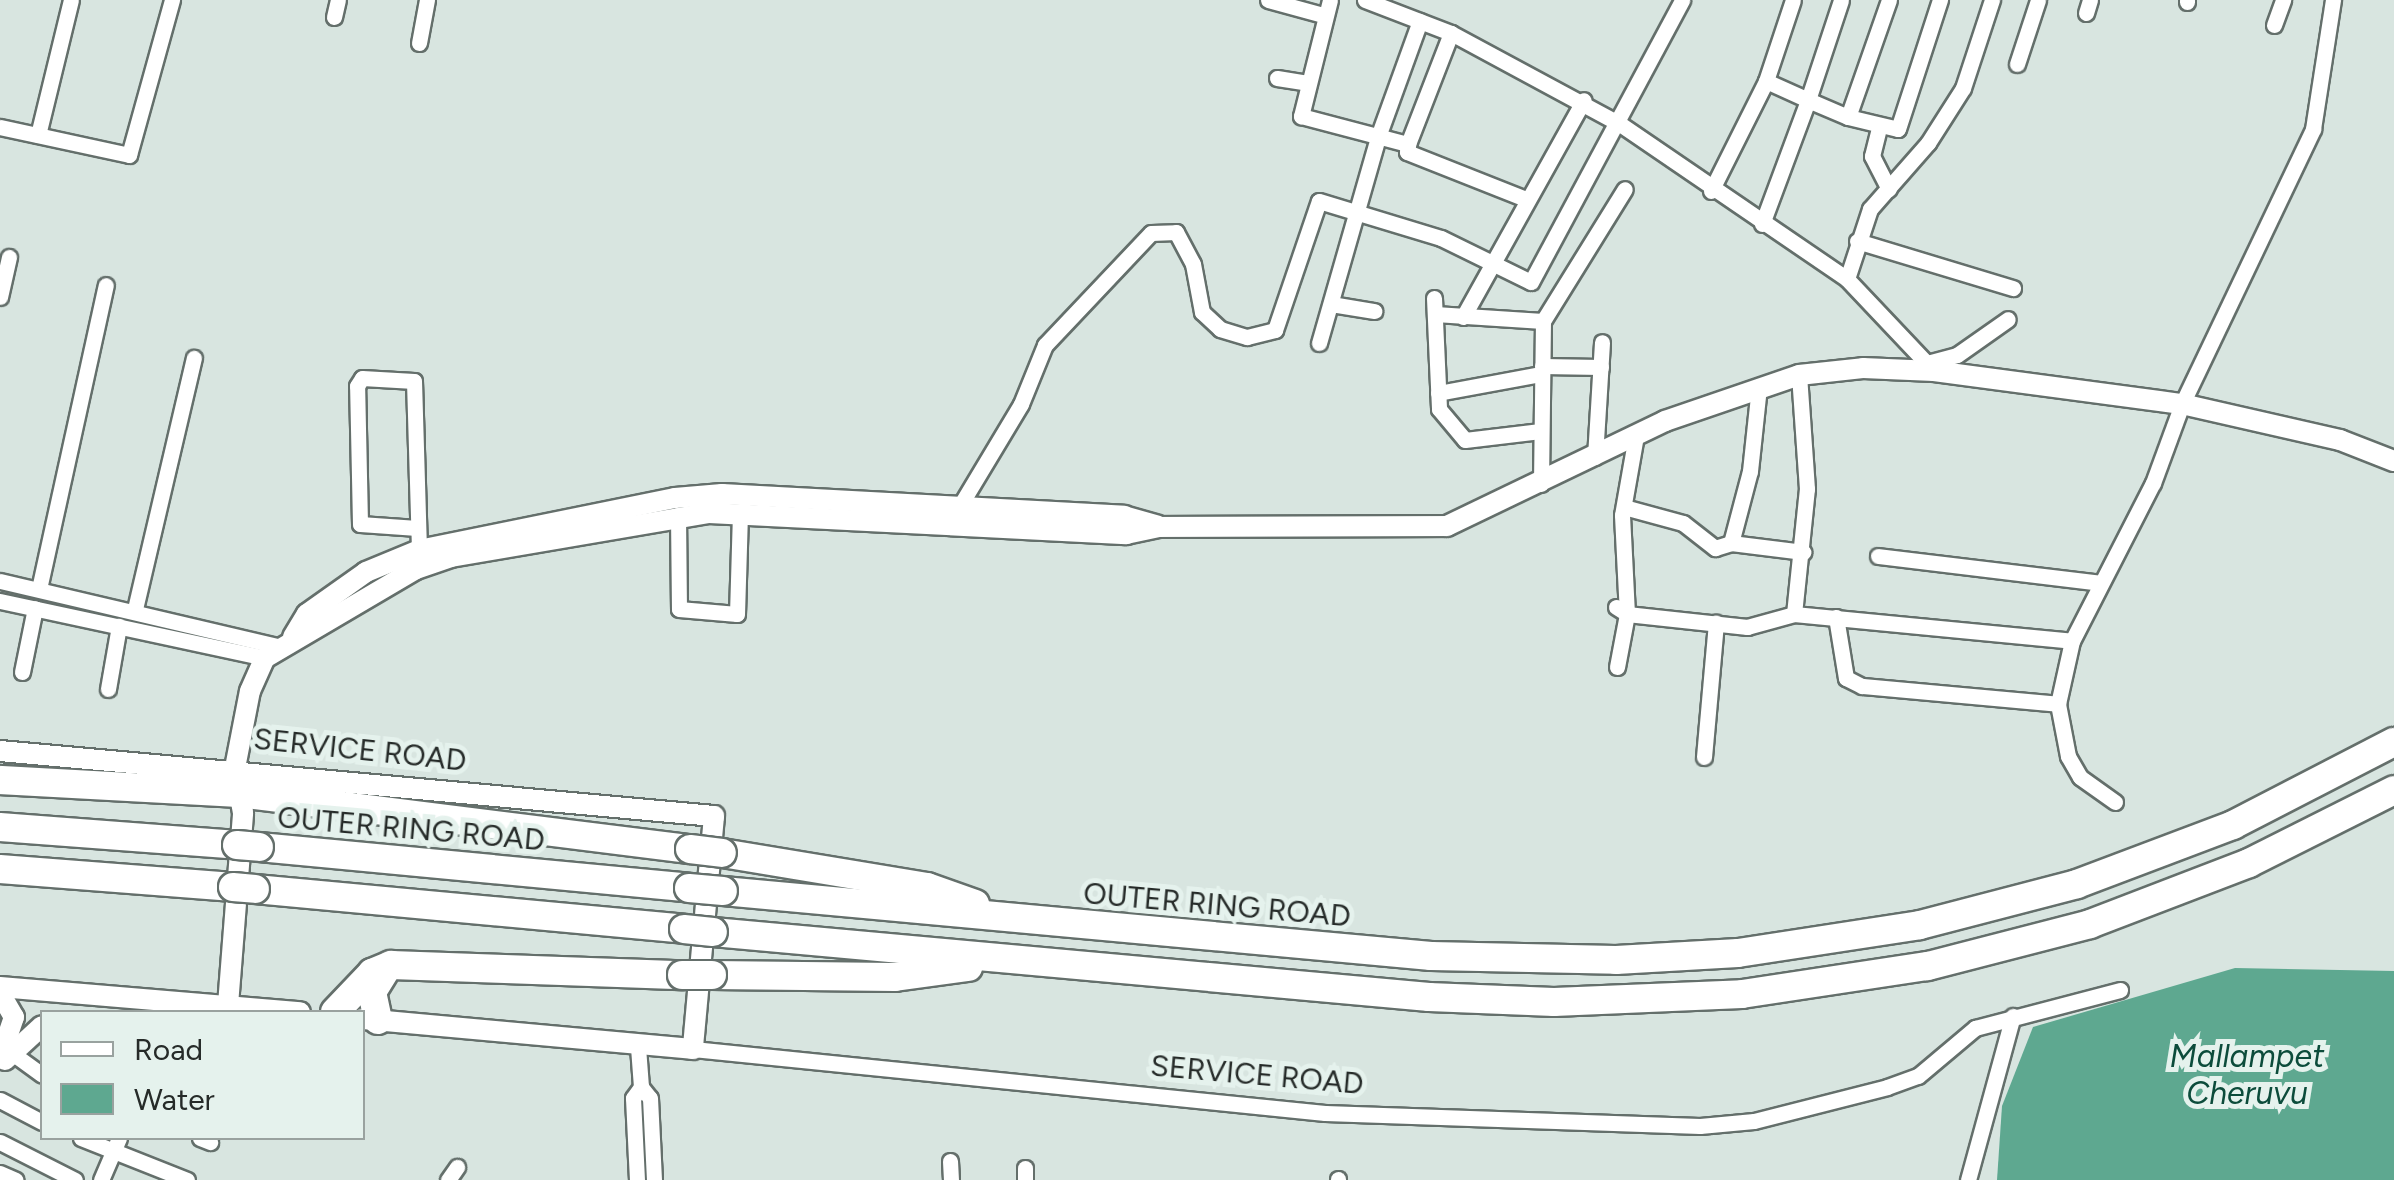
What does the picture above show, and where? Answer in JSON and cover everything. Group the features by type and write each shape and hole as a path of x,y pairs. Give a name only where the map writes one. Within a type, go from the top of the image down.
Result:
{"highway":[{"name":"OUTER RING ROAD","path":"0,827 248,846 1431,956 1662,958 1860,937 2115,872 2197,840 2394,742"},
{"path":"0,780 237,781 926,886 1015,918"},
{"path":"0,870 244,888 1444,998 1679,999 1882,975 2130,910 2212,879 2394,790"},
{"path":"337,1010 372,973 390,965 682,976 895,977 1014,960"},
{"path":"370,1020 372,992 390,965"}],"main road":[{"path":"279,647 428,564 678,516 740,512 1126,534 1160,527 1447,526 1636,436 1759,388 1799,375 1863,368 1931,367 2182,404 2340,440 2394,461"},
{"path":"228,1005 237,781 250,691 307,614 351,583 414,552 608,508 722,494 1124,516 1160,527"},
{"name":"SERVICE ROAD","path":"0,751 237,781 714,816 693,1049 370,1020"},
{"path":"0,990 279,1010"},
{"path":"0,990 14,1017 21,1046"},
{"path":"63,1010 82,995"}],"street":[{"path":"38,135 70,0"},
{"path":"0,126 129,156 172,0"},
{"path":"334,17 338,0"},
{"path":"419,43 428,0"},
{"path":"1268,0 1327,8 1301,116 1408,144"},
{"path":"1365,0 1404,7 1420,21 1584,100 1711,191 1846,279 1931,367 1957,355 2008,319"},
{"path":"958,509 1021,404 1045,346 1151,233 1176,232 1185,243 1202,312 1220,328 1265,336 1275,330 1319,201 1442,238 1531,282 1620,124 1682,0"},
{"path":"1711,191 1766,81 1793,0"},
{"path":"1762,224 1841,0"},
{"path":"1848,117 1890,0"},
{"path":"1898,129 1940,0"},
{"path":"1846,279 1870,209 1928,143 1964,88 1992,0"},
{"path":"2016,64 2038,0"},
{"path":"2274,24 2283,0"},
{"path":"2115,802 2074,767 2058,704 2072,641 2153,483 2182,404 2312,129 2334,0"},
{"path":"1320,343 1379,134 1420,21"},
{"path":"1451,34 1407,152 1524,198"},
{"path":"1276,78 1308,83"},
{"path":"1766,81 1848,117 1879,128 1898,129 1928,143"},
{"path":"1463,317 1524,198 1584,100"},
{"path":"1879,128 1872,156 1889,189"},
{"path":"1541,484 1543,321 1624,189"},
{"path":"1857,241 2013,288"},
{"path":"0,297 9,257"},
{"path":"39,589 106,285"},
{"path":"1331,304 1374,310"},
{"path":"1540,431 1466,440 1438,409 1435,306 1463,317 1543,321"},
{"path":"1595,457 1602,342"},
{"path":"135,609 194,358"},
{"path":"1438,393 1542,370 1600,367"},
{"path":"1794,614 1807,488 1799,375"},
{"path":"414,552 417,528 414,381 366,376 357,386 359,520 365,528 417,528"},
{"path":"1731,543 1750,471 1759,388"},
{"path":"1617,667 1624,507 1636,436"},
{"path":"1624,507 1683,522 1715,548 1731,543 1803,552"},
{"path":"678,516 679,609 738,614 740,512"},
{"path":"395,528 414,552"},
{"path":"1878,556 2100,583"},
{"path":"0,582 135,609 279,647"},
{"path":"0,601 120,626 279,647"},
{"path":"22,672 35,608"},
{"path":"1621,611 1747,627 1794,614 2072,641"},
{"path":"1836,617 1846,678 1862,686 2058,704"},
{"path":"1704,757 1716,623"},
{"path":"108,689 120,626"},
{"name":"SERVICE ROAD","path":"693,1049 1325,1113 1700,1126 1754,1121 1886,1087 1918,1076 1976,1028 2120,990"},
{"path":"1968,1180 2013,1016"},
{"path":"21,1046 40,1071"},
{"path":"638,1046 641,1087 650,1098 654,1180"},
{"path":"637,1180 633,1098 641,1087"},
{"path":"0,1100 40,1121"},
{"path":"0,1142 76,1180"},
{"path":"102,1180 117,1144 186,1180"},
{"path":"950,1161 950,1180"},
{"path":"0,1173 16,1180"}],"water":[{"name":"Mallampet Cheruvu","path":"2235,968 2394,971 2394,1180 1997,1180 2002,1106 2033,1027"}]}
